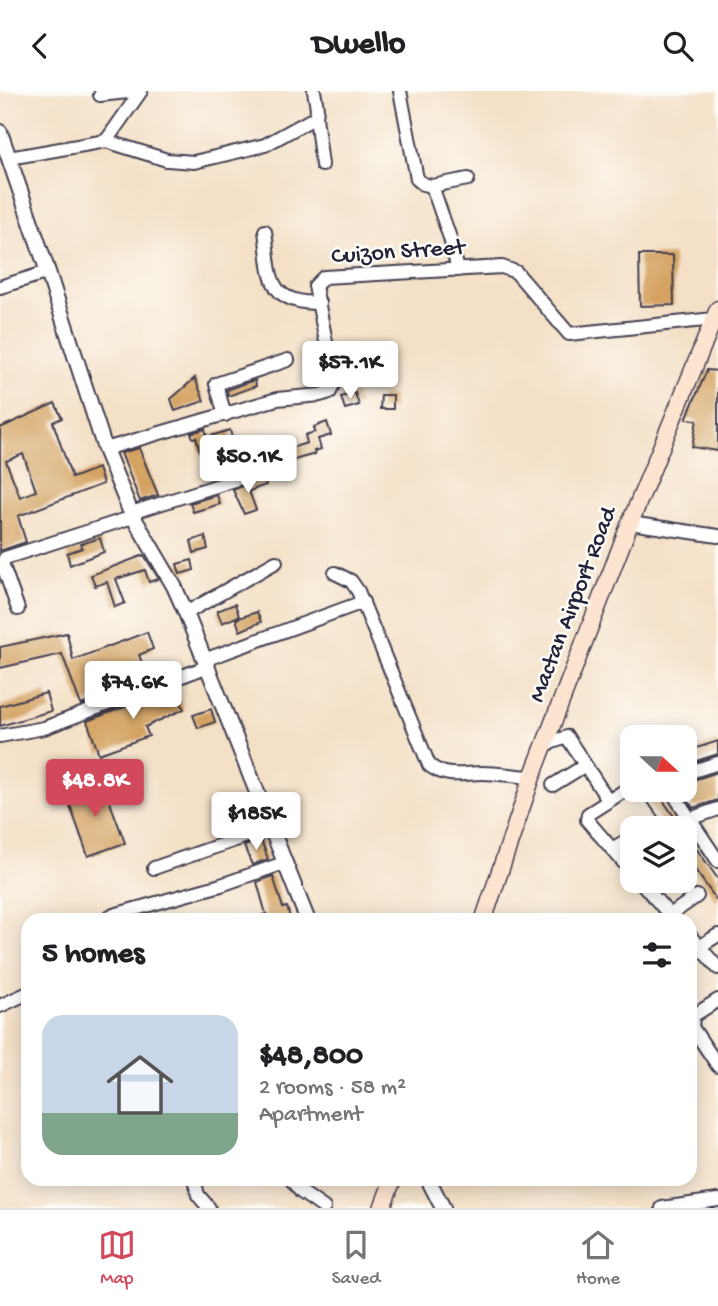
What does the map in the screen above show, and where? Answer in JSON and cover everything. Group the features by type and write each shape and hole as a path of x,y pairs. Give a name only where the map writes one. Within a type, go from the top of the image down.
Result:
{"main road":[{"name":"Mactan Airport Road","path":"486,913 544,745 630,523 716,314"},
{"path":"382,1208 390,1186"}],"street":[{"path":"100,95 139,91"},
{"path":"106,141 139,91"},
{"path":"314,91 322,165"},
{"path":"400,91 418,179 423,184 432,186 468,179"},
{"path":"9,157 106,141 167,160 194,162 265,145 316,117"},
{"path":"0,132 105,449 132,515 174,586 186,613 305,913"},
{"path":"432,186 458,270"},
{"path":"265,232 271,276 281,294 298,303 319,303"},
{"name":"Cuizon Street","path":"105,449 277,399 330,392 334,382 316,286 324,277 502,267 516,272 569,334 716,314"},
{"path":"0,288 48,272"},
{"path":"225,415 216,384 288,360"},
{"path":"18,609 2,563 5,558 241,478"},
{"path":"630,523 718,536"},
{"path":"186,613 276,562"},
{"path":"335,573 351,582 363,602 429,765 437,772 455,775 481,773 532,777"},
{"path":"0,736 44,728 363,602"},
{"path":"544,745 567,737 583,766 608,800"},
{"path":"697,770 718,763"},
{"path":"552,785 583,766"},
{"path":"620,793 588,814 587,820 620,858"},
{"path":"697,816 718,809"},
{"path":"154,868 270,828"},
{"path":"697,829 717,857"},
{"path":"612,849 620,844"},
{"path":"138,913 284,863"},
{"path":"651,893 668,913"},
{"path":"678,913 697,896"},
{"path":"699,947 718,935"},
{"path":"697,945 718,968"},
{"path":"0,1006 21,996"},
{"path":"697,1013 718,1000"},
{"path":"697,1033 716,1057"},
{"path":"196,1186 198,1195 209,1208"},
{"path":"296,1186 324,1208"},
{"path":"432,1186 443,1208"},
{"path":"662,1208 718,1200"}],"building":[{"path":"639,255 673,255 674,305 640,306"},
{"path":"707,370 718,371 718,451 692,447 697,420 686,419"},
{"path":"195,378 204,401 175,411 171,399"},
{"path":"255,380 256,386 228,396 227,390"},
{"path":"355,393 359,405 345,409 341,397"},
{"path":"381,395 393,395 393,409 380,409"},
{"path":"55,403 62,418 53,422 72,478 98,468 103,484 18,516 26,542 0,551 0,428","holes":["23,454 36,491 20,497 6,461"]},
{"path":"327,422 331,435 318,439 321,449 314,451 315,454 287,462 285,455 226,473 223,463 286,445 287,449 307,443 305,435 315,432 314,427"},
{"path":"205,429 207,437 230,430 233,442 200,452 196,437 193,438 191,433"},
{"path":"139,448 158,495 140,501 121,453"},
{"path":"263,477 266,485 249,491 256,510 244,514 233,490"},
{"path":"217,495 220,504 193,512 190,503"},
{"path":"205,536 208,549 194,553 191,541"},
{"path":"100,538 104,552 70,565 67,553 82,548 81,544"},
{"path":"144,555 159,579 149,582 145,570 116,579 125,603 115,607 107,582 95,586 91,575"},
{"path":"192,560 194,570 180,574 177,564"},
{"path":"235,604 239,616 222,623 217,611"},
{"path":"257,612 261,622 240,631 236,619"},
{"path":"147,632 153,649 139,655 148,678 81,705 62,654 0,668 0,647 67,633 73,660"},
{"path":"175,688 184,709 145,727 149,736 99,754 87,721"},
{"path":"46,693 51,711 0,726 0,706"},
{"path":"211,709 215,722 198,728 193,715"},
{"path":"718,741 718,754 697,761 697,748"},
{"path":"718,772 718,800 693,808 689,802 697,802 697,779"},
{"path":"102,781 125,843 88,856 66,794"},
{"path":"648,802 664,802 674,816 658,816"},
{"path":"261,840 268,859 252,865 244,846"},
{"path":"697,849 718,879 718,902 697,872"},
{"path":"273,876 283,908 287,907 289,913 266,913 257,882"}]}
